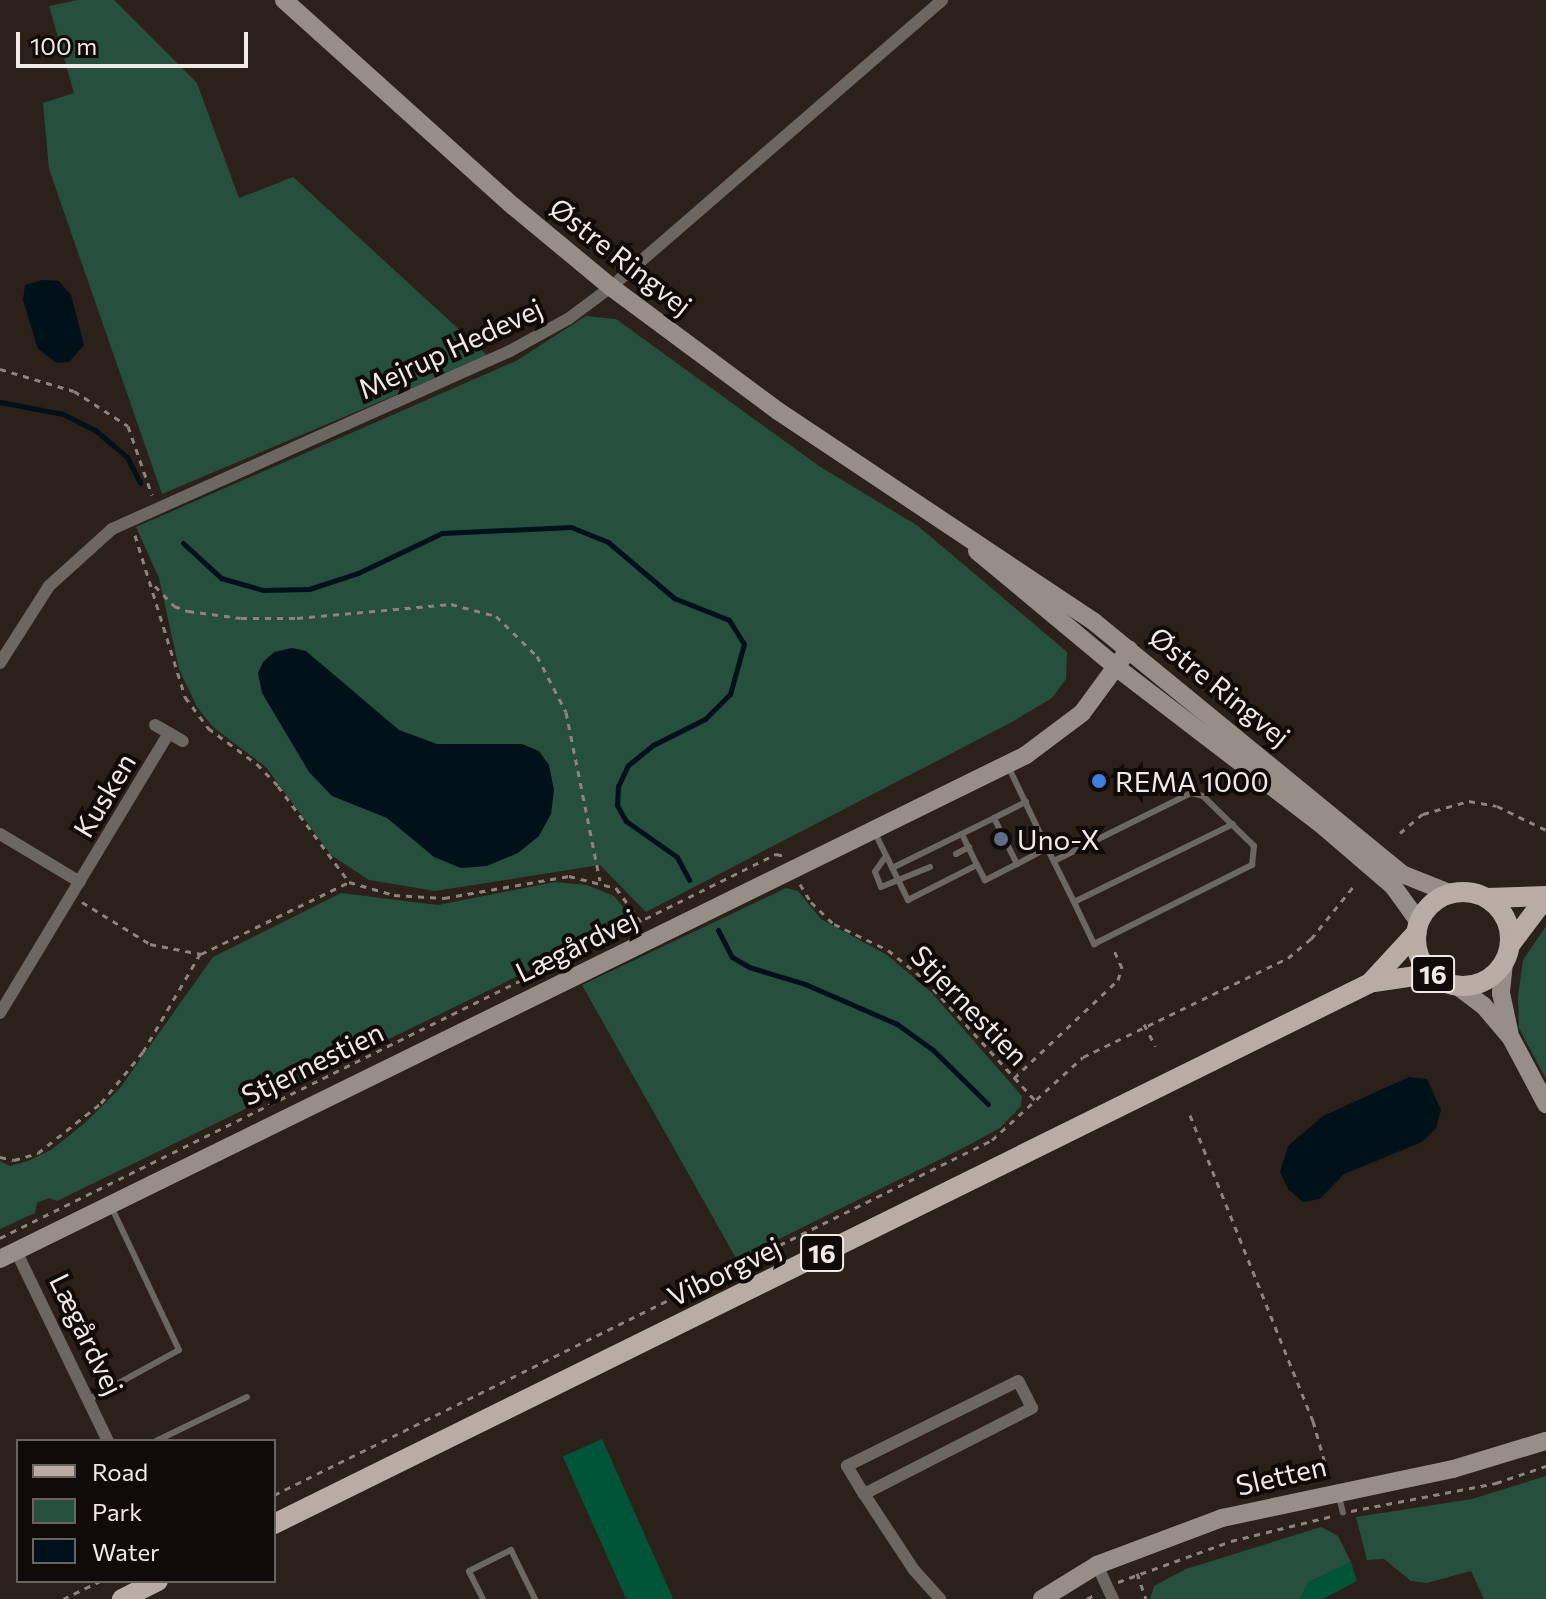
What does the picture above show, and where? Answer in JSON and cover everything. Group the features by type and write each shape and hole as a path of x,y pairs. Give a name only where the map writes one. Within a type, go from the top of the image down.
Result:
{"main road":[{"name":"16","path":"1452,894 1487,898 1546,897 1507,954 1483,981 1447,982 1421,958 1418,927 1436,901 1452,894"},
{"path":"1487,898 1505,917 1507,954"},
{"name":"Viborgvej","path":"1370,983 1418,927"},
{"name":"Viborgvej","path":"276,1523 1370,983 1401,977 1447,982"},
{"path":"122,1599 154,1583"}],"street":[{"name":"Østre Ringvej","path":"284,0 501,196 611,287 778,411 948,525 1011,561 1129,649 1402,874 1452,894"},
{"name":"Mejrup Hedevej","path":"0,663 24,624 77,556 130,520 510,351 611,287 942,0"},
{"name":"Østre Ringvej","path":"948,525 1116,667 1323,826 1393,886 1418,927"},
{"name":"Lægårdvej","path":"107,1439 8,1255 1007,764 1055,738 1082,713 1129,649"},
{"name":"Kusken","path":"155,725 183,741"},
{"name":"Kusken","path":"0,1013 169,733"},
{"name":"Kusken","path":"0,834 80,882"},
{"path":"1507,954 1501,993 1511,1038"},
{"path":"1447,982 1483,1005 1511,1038 1546,1104"},
{"path":"864,1494 1032,1408 1018,1381 847,1466 864,1494 914,1570 940,1599"},
{"name":"Sletten","path":"1042,1599 1097,1565 1222,1518 1334,1490 1453,1469 1546,1441"},
{"path":"1097,1565 1110,1593"}],"lane":[{"path":"1007,764 1094,944 1252,865 1254,846 1203,796 1191,793 1054,861"},
{"path":"892,868 1026,802"},
{"path":"994,818 1017,864"},
{"path":"1074,902 1233,824"},
{"path":"873,830 908,900 977,865"},
{"path":"962,834 985,880 1047,848"},
{"path":"956,854 969,847"},
{"path":"886,856 875,872 881,887 930,867"},
{"path":"88,1400 179,1350 110,1205"},
{"path":"160,1439 247,1397"},
{"path":"1334,1490 1343,1513"},
{"path":"483,1599 469,1571 511,1550 535,1599"}],"path":[{"path":"0,369 74,391 128,426 156,506"},
{"path":"130,520 155,586 173,669 185,697 208,728 257,764 278,786 349,882 394,895 444,898 547,877 600,881 628,899 641,923"},
{"path":"155,586 188,611 241,618 297,618 451,604 496,616 537,656 566,712 600,881"},
{"path":"1400,833 1423,814 1469,801 1497,806 1546,830"},
{"name":"Stjernestien","path":"0,1238 776,854 784,855 811,902 834,924 888,950 925,980 1036,1101"},
{"path":"0,1157 14,1160 38,1153 101,1103 143,1052 201,954 349,882"},
{"path":"276,1494 972,1151 1036,1101 1083,1057 1144,1024 1288,958 1311,939 1353,887"},
{"path":"72,896 150,944 201,954"},
{"path":"1014,1078 1120,977 1121,963 1107,937"},
{"path":"1144,1024 1155,1046"},
{"path":"1190,1115 1313,1421 1334,1490"},
{"path":"1087,1599 1110,1593 1137,1573 1231,1541 1343,1513 1496,1483 1546,1466"},
{"path":"1137,1573 1146,1599"},
{"path":"63,1599 96,1583"}],"green space":[{"path":"78,0 114,0 197,83 239,198 293,177 488,356 162,494 49,169 43,103 74,93 49,6"},
{"path":"586,316 616,319 819,466 918,526 1067,652 1066,679 1052,698 1012,722 646,912 600,865 435,891 369,880 331,855 266,767 213,727 197,707 179,669 159,578 136,527 516,361"},
{"path":"555,882 587,885 614,896 633,919 580,945 575,940 560,947 561,955 57,1201 49,1198 37,1203 35,1213 0,1229 0,1161 10,1166 28,1161 51,1150 85,1123 120,1088 213,957 341,893 438,905"},
{"path":"786,888 798,891 821,919 887,955 931,992 1022,1096 1021,1106 1000,1128 967,1146 737,1260 582,985"},
{"path":"1546,926 1546,1079 1519,1028 1518,996 1523,960"},
{"path":"602,1439 673,1599 626,1599 563,1456"},
{"path":"1546,1476 1546,1599 1484,1599 1471,1571 1427,1583 1411,1581 1384,1559 1367,1560 1356,1517 1472,1499"},
{"path":"1321,1527 1338,1536 1351,1562 1309,1582 1300,1599 1150,1599 1154,1586 1186,1569"},
{"path":"1351,1562 1357,1581 1323,1599 1300,1599 1309,1582"}],"water":[{"path":"42,280 59,281 71,295 84,345 69,362 57,363 38,349 23,300 25,285"},
{"path":"292,648 306,651 399,730 437,744 522,744 539,751 549,765 554,790 551,814 539,836 518,853 487,866 461,868 434,857 387,818 332,796 309,772 262,693 258,673 263,662 274,652"},
{"path":"1409,1077 1427,1079 1441,1110 1436,1128 1422,1142 1344,1174 1320,1199 1303,1202 1288,1189 1280,1172 1288,1146 1323,1116"}],"waterway":[{"path":"0,402 63,414 95,430 127,457 140,483"},
{"path":"183,543 221,578 263,590 309,589 358,573 442,533 571,527 608,542 674,598 729,620 744,644 730,694 705,719 653,745 628,765 618,786 617,805 626,821 677,857 689,880"},
{"path":"718,930 732,957 749,967 805,984 897,1024 933,1050 988,1104"}],"place":[{"name":"REMA 1000","path":"1099,781"},
{"name":"Uno-X","path":"1001,839"}]}
